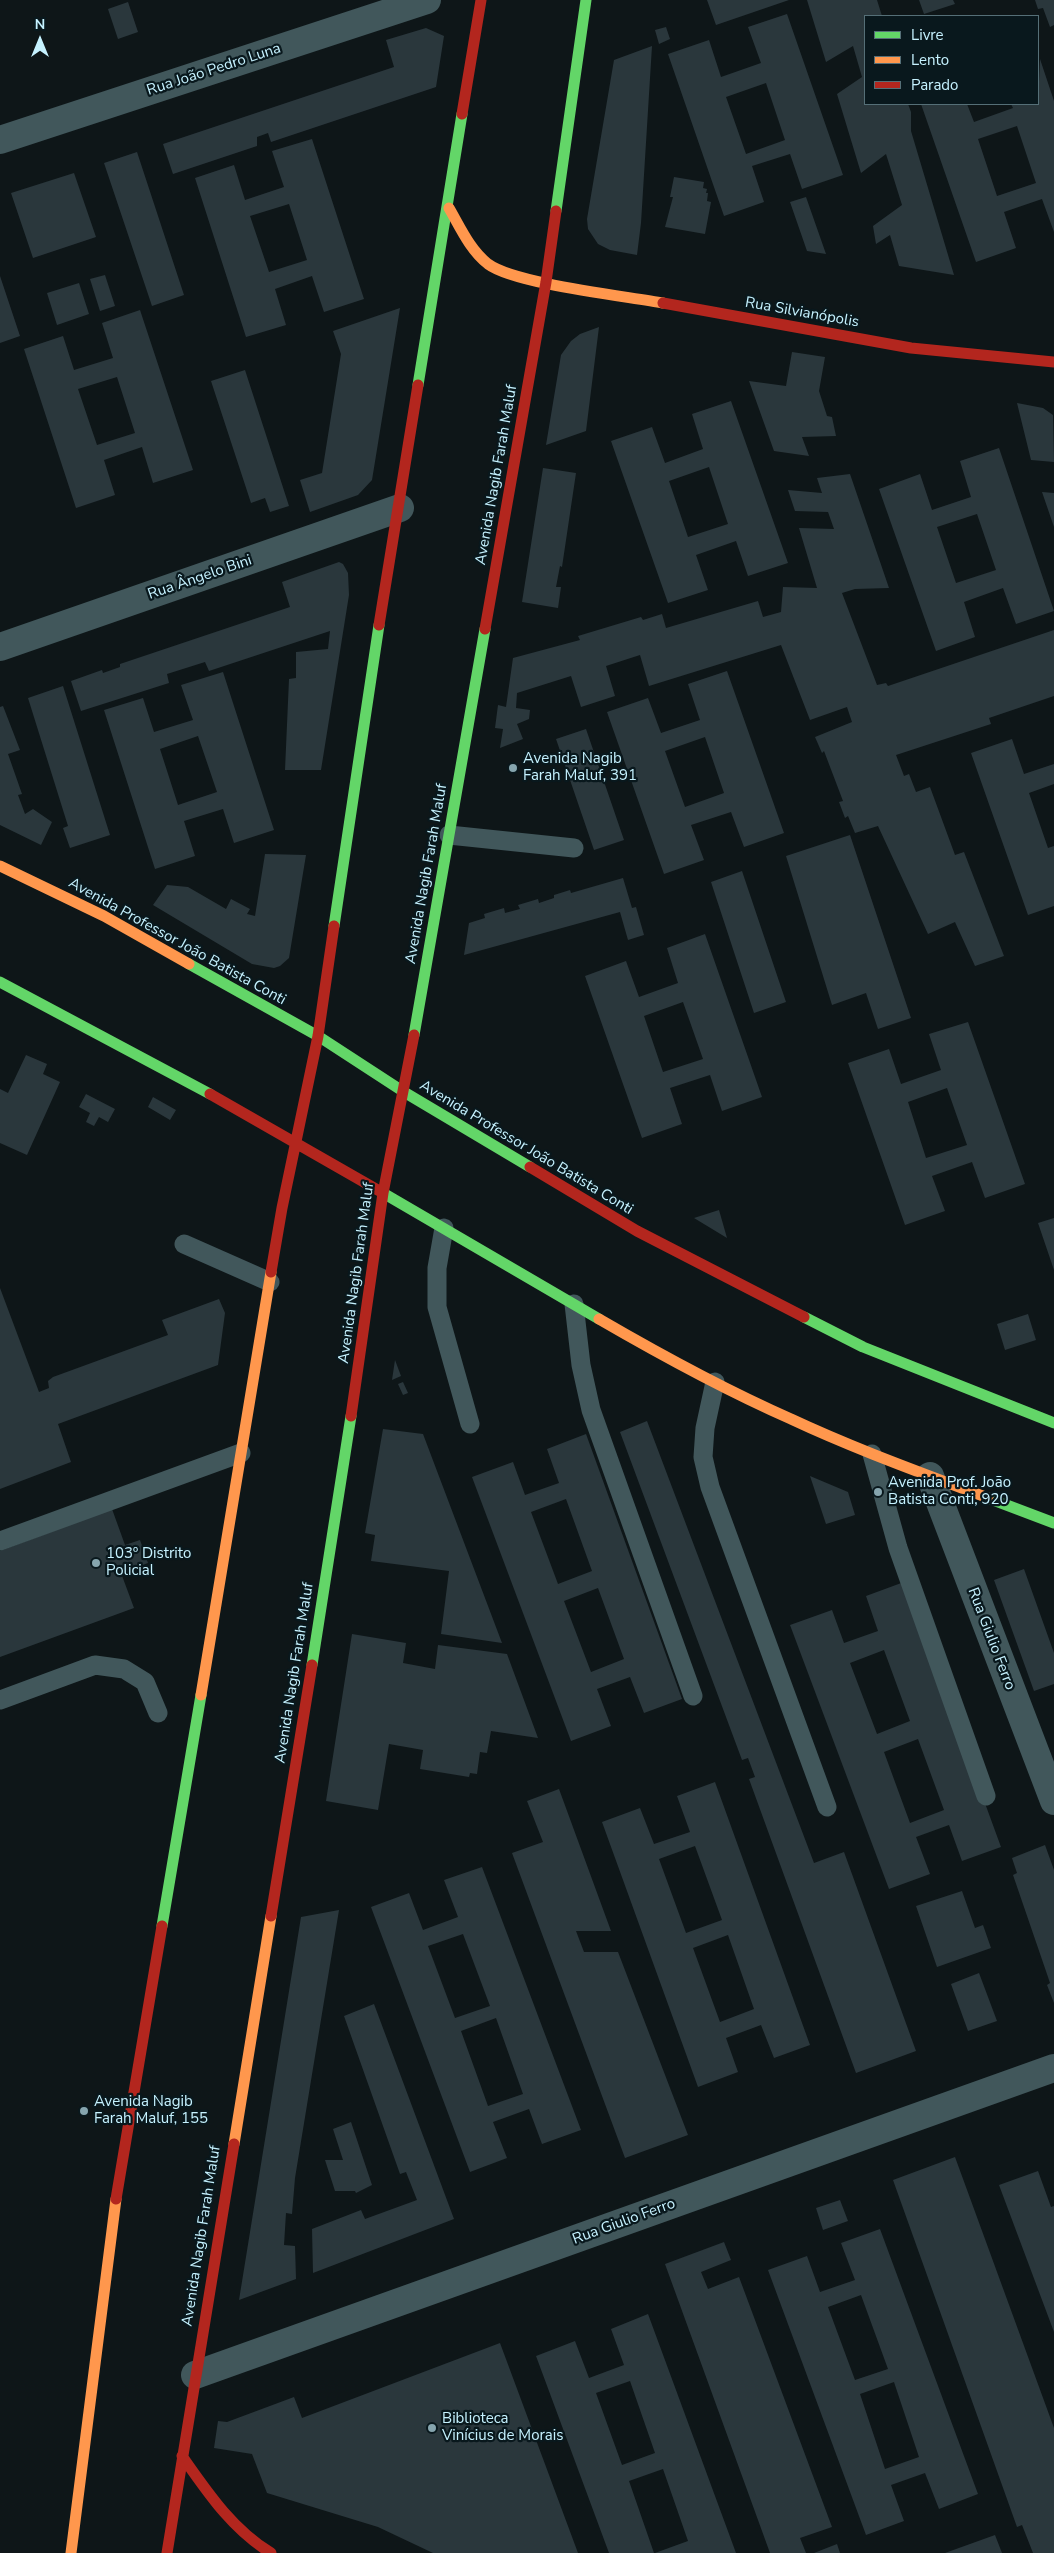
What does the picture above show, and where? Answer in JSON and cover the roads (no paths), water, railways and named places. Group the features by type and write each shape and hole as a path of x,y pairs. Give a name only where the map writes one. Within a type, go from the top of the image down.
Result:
{"main road":[{"path":"71,2553 109,2244 270,1282 295,1142 318,1036 358,756 449,208 481,0"},
{"name":"Avenida Nagib Farah Maluf","path":"167,2553 194,2375 343,1476 383,1193 404,1092 546,282 586,0"},
{"name":"Rua Silvianópolis","path":"449,208 478,252 490,264 506,272 546,282 911,348 1054,362"},
{"name":"Avenida Professor João Batista Conti","path":"0,866 104,916 318,1036 404,1092 637,1231 854,1342 1054,1423"},
{"path":"0,982 234,1107 633,1339 715,1382 790,1420 872,1454 1054,1523"},
{"path":"182,2456 218,2509 259,2547 271,2553"}],"street":[{"name":"Rua João Pedro Luna","path":"0,140 427,0"},
{"name":"Rua Ângelo Bini","path":"0,647 400,508"},
{"name":"Rua Giulio Ferro","path":"930,1476 1054,1801"},
{"name":"Rua Giulio Ferro","path":"194,2375 1054,2068"}],"lane":[{"path":"449,834 574,848"},
{"path":"444,1228 437,1268 437,1307 470,1424"},
{"path":"184,1244 270,1282"},
{"path":"574,1304 581,1365 591,1410 693,1696"},
{"path":"715,1382 704,1428 703,1457 710,1487 827,1806"},
{"path":"0,1541 241,1453"},
{"path":"872,1454 898,1548 986,1796"},
{"path":"0,1700 95,1665 124,1669 145,1682 158,1713"}],"place":[{"name":"Avenida Nagib Farah Maluf, 391","path":"513,768"},
{"name":"Avenida Prof. João Batista Conti, 920","path":"878,1492"},
{"name":"103º Distrito Policial","path":"96,1563"},
{"name":"Avenida Nagib Farah Maluf, 155","path":"84,2111"},
{"name":"Biblioteca Vinícius de Morais","path":"432,2428"}]}
